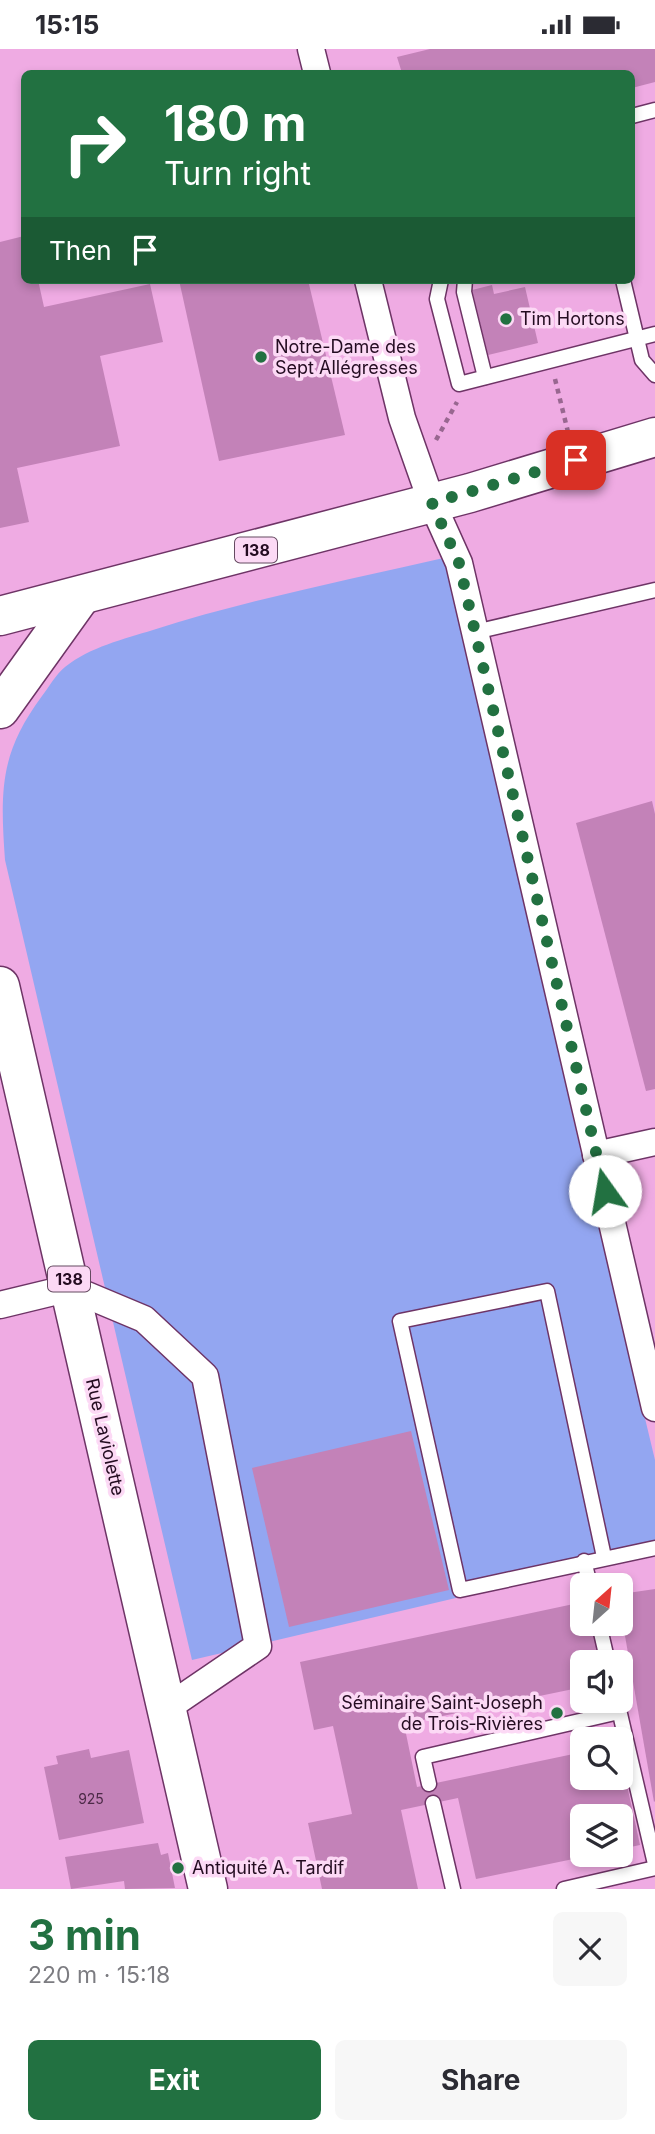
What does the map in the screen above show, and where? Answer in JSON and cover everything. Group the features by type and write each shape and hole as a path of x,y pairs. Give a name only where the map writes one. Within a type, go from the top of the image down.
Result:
{"main road":[{"name":"138","path":"0,616 432,503 655,437"},
{"path":"0,709 80,596"},
{"name":"Rue Laviolette","path":"0,986 208,1889"}],"street":[{"path":"311,49 316,70"},
{"path":"369,284 402,418 432,503 459,563 655,1408"},
{"path":"596,1155 655,1142"},
{"path":"0,1305 71,1287 144,1319 205,1376 258,1646 167,1708"}],"lane":[{"path":"635,115 655,110"},
{"path":"440,284 437,299 459,384 655,334"},
{"path":"465,284 464,292 485,377"},
{"path":"624,284 644,365 655,376"},
{"path":"475,632 655,590"},
{"path":"604,1557 547,1291 400,1321 460,1590 584,1561 655,1548"},
{"path":"584,1561 587,1573"},
{"path":"429,1784 423,1757 591,1713"},
{"path":"564,1889 655,1866 620,1713"},
{"path":"433,1803 453,1889"}],"path":[{"path":"551,361 576,460"},
{"path":"433,444 460,398 459,384"}],"shaded area":[{"path":"448,557 455,575 573,1118 655,1460 655,1551 192,1660 5,860 3,792 6,773 18,736 28,717 59,673 85,654 119,640 226,609"}],"building":[{"path":"430,49 655,49 655,82 635,87 635,70 401,70 397,57"},
{"path":"21,237 21,284 39,284 44,307 150,284 163,342 100,356 120,446 17,468 29,522 0,528 0,242"},
{"name":"Notre-Dame des Sept Allégresses","path":"180,284 309,284 345,435 219,461"},
{"name":"Tim Hortons","path":"492,285 494,294 525,287 538,343 488,355 472,290"},
{"path":"652,801 655,814 655,1089 646,1091 576,823"},
{"path":"411,1431 449,1590 289,1627 252,1468"},
{"path":"655,1589 654,1802 633,1682 633,1650 627,1650 625,1636 634,1636 634,1592"},
{"path":"570,1605 570,1636 596,1636 599,1650 570,1650 570,1690 404,1724 417,1787 570,1755 570,1790 628,1790 631,1804 570,1804 570,1860 476,1879 458,1798 401,1810 418,1889 322,1889 308,1823 352,1814 333,1726 314,1730 300,1662"},
{"path":"89,1749 91,1758 129,1750 144,1823 59,1840 44,1767 58,1764 56,1756"},
{"path":"633,1813 640,1845 633,1846"},
{"path":"158,1843 161,1855 168,1853 175,1888 125,1889 124,1881 71,1889 65,1857"}],"place":[{"name":"Tim Hortons","path":"506,319"},
{"name":"Notre-Dame des Sept Allégresses","path":"261,357"},
{"name":"Séminaire Saint-Joseph de Trois‑Rivières","path":"557,1713"},
{"name":"Antiquité A. Tardif","path":"178,1868"}],"route":[{"path":"576,460 432,503 459,563 605,1191"}]}
